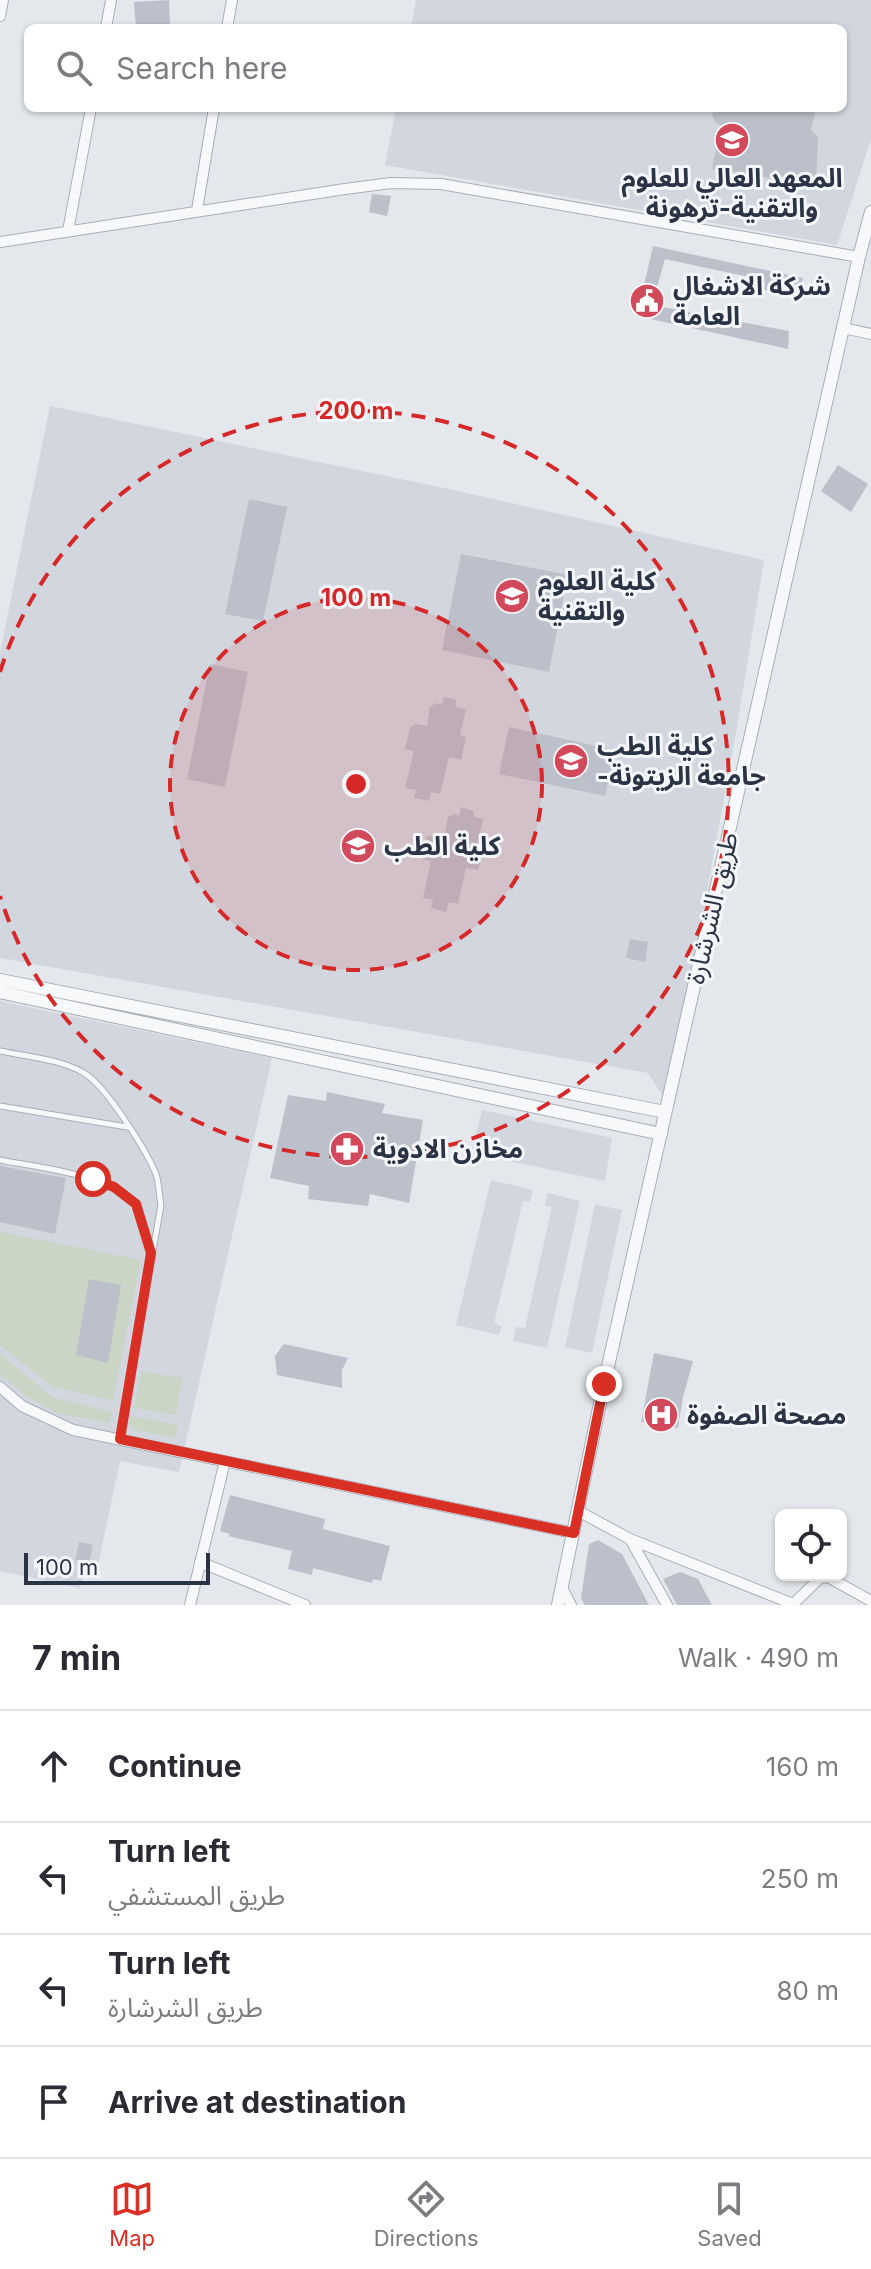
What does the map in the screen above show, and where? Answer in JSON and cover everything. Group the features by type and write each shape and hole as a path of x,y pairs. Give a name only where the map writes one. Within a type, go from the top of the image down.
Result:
{"street":[{"path":"0,16 3,0"},
{"path":"107,24 111,0"},
{"path":"228,24 232,0"},
{"path":"68,231 90,112"},
{"path":"197,210 213,112"},
{"path":"0,242 391,183 441,184 859,257"},
{"name":"طريق الشرشارة","path":"558,1605 665,1112 871,212"},
{"path":"843,328 871,334"},
{"path":"0,980 665,1112"},
{"path":"0,992 661,1134"},
{"path":"0,1387 22,1406 73,1430 574,1533"},
{"path":"190,1605 225,1461"},
{"path":"580,1512 630,1539 793,1604 820,1578 828,1577 871,1601"},
{"path":"630,1539 667,1605"},
{"path":"200,1562 305,1605"},
{"path":"561,1586 571,1605"}],"lane":[{"path":"0,1051 68,1066 87,1074 104,1092 157,1176 161,1205 120,1439"},
{"path":"0,1106 128,1127"},
{"path":"0,1160 93,1179 114,1187 136,1204 151,1253"}],"shaded area":[{"path":"416,0 871,0 871,139 837,245 385,165 395,112 847,112 847,24 412,24"},
{"name":"كلية الطب","path":"50,406 444,488 764,560 736,733 668,1104 648,1073 0,958 0,653"},
{"path":"0,1001 272,1058 179,1472 120,1461 95,1579 83,1577 80,1588 0,1571"},
{"path":"482,1110 612,1138 605,1181 471,1153"},
{"path":"491,1180 533,1190 530,1202 523,1201 494,1323 502,1326 499,1335 456,1325"},
{"path":"548,1193 580,1201 547,1348 513,1341 516,1327 525,1328 552,1207 545,1205"},
{"path":"595,1204 622,1210 592,1353 565,1347"}],"green space":[{"path":"0,1232 141,1260 113,1401 52,1386 0,1345"},
{"path":"0,1354 52,1397 112,1412 110,1423 56,1413 25,1395 0,1374"},
{"path":"141,1371 182,1378 176,1415 134,1408"},
{"path":"130,1416 178,1425 175,1438 134,1430 128,1422"}],"building":[{"path":"169,0 169,24 136,24 134,2"},
{"name":"المعهد العالي للعلوم والتقنية-ترهونة","path":"713,112 815,112 811,130 818,137 816,185 712,169 721,125"},
{"path":"372,194 391,196 387,216 369,212"},
{"name":"شركة الاشغال العامة","path":"653,246 803,278 799,297 759,289 763,280 665,259 652,305 789,331 788,349 637,316"},
{"path":"838,465 868,484 851,512 821,491"},
{"path":"249,499 287,507 263,621 225,614"},
{"path":"461,554 568,575 549,672 442,650"},
{"path":"210,664 248,672 225,787 187,779"},
{"path":"444,697 456,700 456,707 466,709 460,735 466,737 461,760 449,757 440,794 431,792 429,801 414,798 416,790 405,788 414,751 405,749 410,727 416,724 427,726 430,707 436,703 442,705"},
{"path":"509,727 615,750 605,796 499,774"},
{"path":"461,807 474,811 474,817 483,819 477,846 484,847 478,870 466,868 458,904 449,902 446,912 431,908 433,900 423,898 431,861 422,859 427,837 444,837 448,817 459,815"},
{"path":"630,939 648,942 645,962 626,958"},
{"name":"مخازن الادوية","path":"327,1092 385,1104 382,1113 423,1120 409,1203 370,1194 368,1206 308,1199 309,1186 270,1178 288,1095 326,1101"},
{"path":"0,1166 66,1178 55,1234 0,1222"},
{"path":"89,1279 121,1285 108,1363 76,1355"},
{"path":"284,1344 348,1358 342,1370 342,1388 277,1375 275,1356"},
{"path":"654,1353 693,1361 678,1428 641,1422"},
{"path":"230,1495 325,1519 323,1529 390,1546 381,1581 373,1579 372,1583 313,1568 312,1575 288,1569 292,1551 228,1536 230,1534 220,1531"},
{"path":"598,1540 622,1554 649,1605 585,1605 581,1598 589,1544"},
{"path":"79,1542 93,1545 89,1563 75,1560"},
{"path":"680,1572 698,1579 712,1605 677,1605 663,1579"}],"place":[{"name":"المعهد العالي للعلوم والتقنية-ترهونة","path":"732,140"},
{"name":"شركة الاشغال العامة","path":"647,301"},
{"name":"كلية العلوم والتقنية","path":"512,596"},
{"name":"كلية الطب -جامعة الزيتونة","path":"571,761"},
{"name":"كلية الطب","path":"358,846"},
{"name":"مخازن الادوية","path":"347,1149"},
{"name":"مصحة الصفوة","path":"661,1415"}],"route":[{"path":"93,1179 114,1187 136,1204 151,1253 120,1439 574,1533 604,1384"}]}
